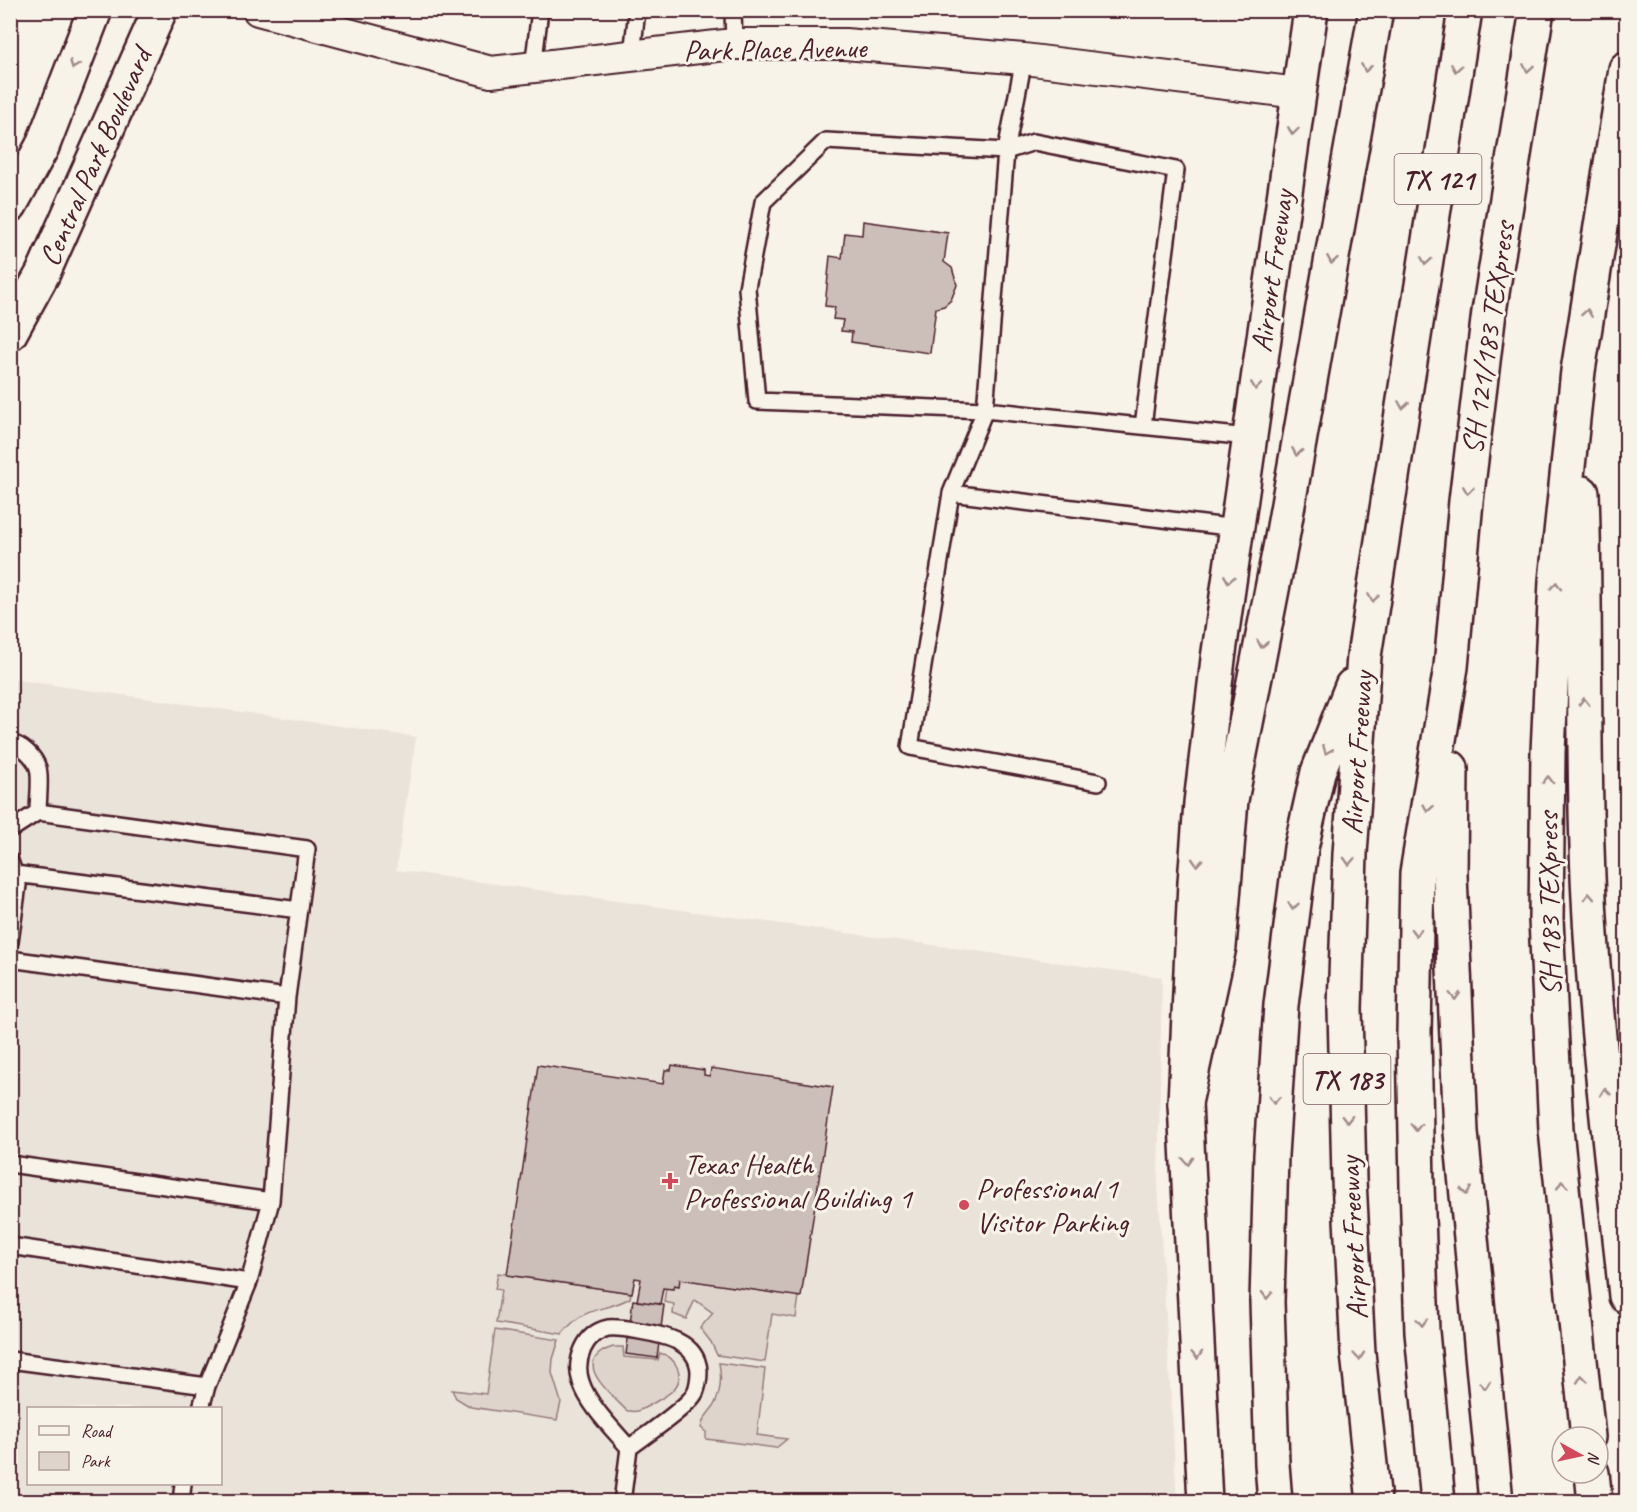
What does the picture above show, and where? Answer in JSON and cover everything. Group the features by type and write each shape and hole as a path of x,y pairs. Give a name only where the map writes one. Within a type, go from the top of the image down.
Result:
{"main road":[{"name":"Central Park Boulevard","path":"10,205 42,147 95,10"},
{"name":"Central Park Boulevard","path":"10,333 43,273 160,10"},
{"name":"Airport Freeway","path":"1205,1502 1185,1103 1201,803 1248,437 1311,10"},
{"path":"1185,1103 1219,946 1232,800 1282,538 1376,10"},
{"name":"Airport Freeway","path":"1374,1502 1358,1353 1349,1180 1345,1008 1350,854 1364,656 1465,10"},
{"name":"SH 121/183 TEXpress","path":"1451,667 1489,312 1537,10"},
{"path":"1626,69 1578,370 1585,583 1584,718 1587,849 1594,974 1626,1296"},
{"name":"SH 183 TEXpress","path":"1578,370 1556,581 1548,752 1546,919 1556,1130 1587,1425"},
{"path":"1275,1502 1267,1302 1270,1155 1281,1005 1301,848 1318,772 1364,656"},
{"path":"1438,1502 1422,1332 1414,1023 1417,873 1451,667"},
{"path":"1451,667 1450,874 1461,1132 1496,1502"},
{"path":"1593,1485 1595,1502"}],"street":[{"name":"Park Place Avenue","path":"258,10 491,72 734,44 845,44 1024,59 1298,93"}],"lane":[{"path":"533,68 540,10"},
{"path":"632,55 637,10"},
{"path":"733,10 734,44"},
{"path":"1024,59 1006,151 985,410 951,494 910,747 1098,782"},
{"path":"1143,426 1176,170 1034,142 1006,151 826,141 763,202 747,288 757,401 985,410 1248,437"},
{"path":"951,494 1236,528"},
{"path":"10,743 28,752 38,768 38,812"},
{"path":"10,830 38,812 307,849 287,997 270,1201 249,1282 207,1386 201,1407"},
{"path":"10,942 18,885 13,867 299,910"},
{"path":"10,959 287,997"},
{"path":"10,1164 270,1201"},
{"path":"10,1246 249,1282"},
{"path":"622,1502 629,1448 689,1401 698,1385 698,1365 689,1349 667,1336 621,1328 606,1329 596,1333 588,1340 582,1350 578,1372 588,1397 629,1448"},
{"path":"10,1360 207,1386"},
{"path":"181,1502 183,1485"}],"shaded area":[{"path":"11,679 416,737 396,870 1162,977 1158,1184 1177,1501 11,1502"}],"green space":[{"path":"498,1273 631,1293 630,1298 620,1303 587,1313 571,1324 562,1334 496,1323 501,1290 495,1289"},
{"path":"680,1279 799,1296 796,1318 772,1314 765,1362 717,1355 711,1342 700,1328 713,1313 695,1300 686,1319 673,1314 674,1304 664,1302 666,1288 673,1289 674,1285 679,1285"},
{"path":"495,1330 559,1340 553,1359 552,1373 561,1402 557,1420 471,1407 456,1398 452,1390 486,1394"},
{"path":"613,1347 623,1347 624,1357 658,1360 660,1353 670,1358 679,1373 674,1389 650,1405 636,1411 627,1411 604,1387 593,1369 594,1361 600,1353"},
{"path":"719,1363 765,1369 757,1435 787,1439 776,1448 706,1439 706,1432 701,1428 718,1396 721,1380"}],"building":[{"path":"863,221 948,233 944,262 952,268 957,285 951,300 944,306 936,308 930,353 851,342 852,332 841,331 843,320 833,319 835,307 825,306 830,256 842,258 845,233 862,235"},
{"name":"Texas Health Professional Building 1","path":"538,1065 663,1084 665,1070 671,1070 672,1065 704,1070 704,1075 710,1076 711,1068 833,1087 801,1297 680,1279 679,1286 674,1285 673,1289 663,1288 660,1304 637,1301 641,1279 635,1278 632,1293 507,1275"},
{"path":"633,1300 664,1305 657,1358 626,1354"}],"place":[{"name":"Texas Health Professional Building 1","path":"670,1181"},
{"name":"Professional 1 Visitor Parking","path":"964,1205"}]}
